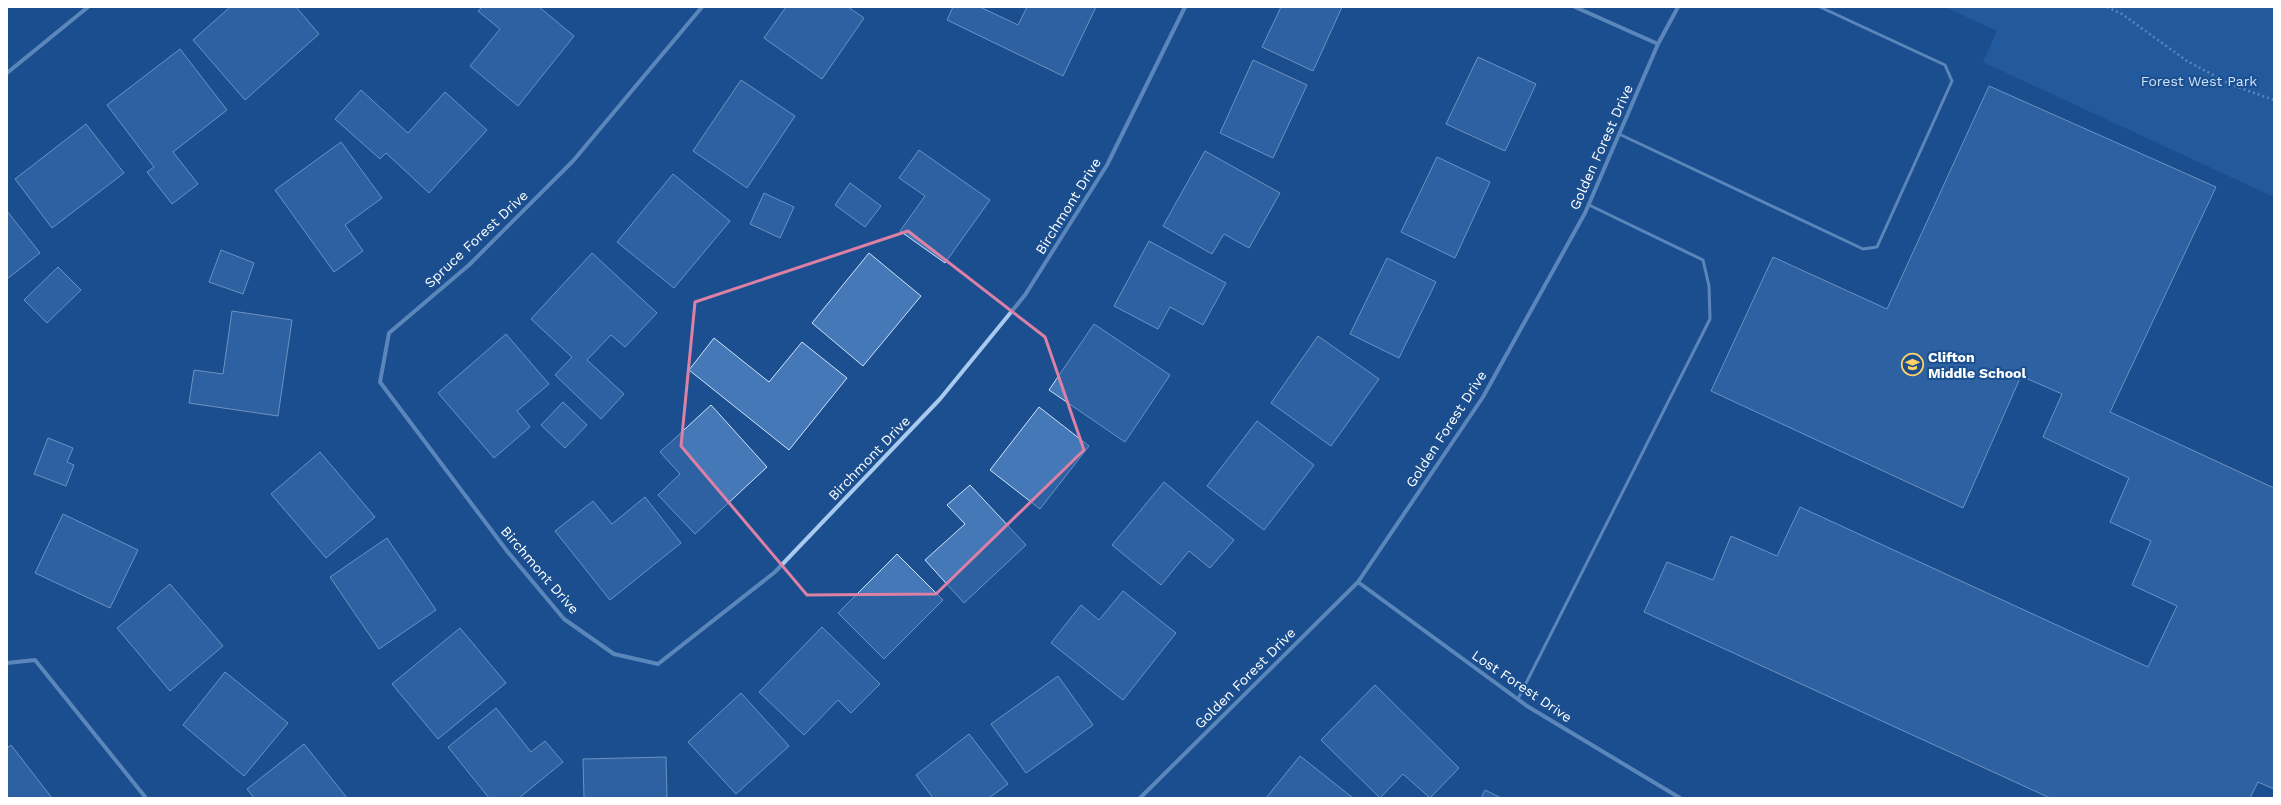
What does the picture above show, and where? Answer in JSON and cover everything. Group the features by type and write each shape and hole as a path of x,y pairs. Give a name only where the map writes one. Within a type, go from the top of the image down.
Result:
{"street":[{"path":"7,72 88,7"},
{"name":"Spruce Forest Drive","path":"469,500 380,382 389,333 469,265 573,161 702,7"},
{"name":"Birchmont Drive","path":"469,500 506,551 564,619 614,654 658,664 775,572 940,399 1025,294 1107,165 1185,7"},
{"path":"1575,7 1658,44"},
{"name":"Golden Forest Drive","path":"1140,798 1358,582 1483,397 1589,205 1658,44 1678,7"},
{"name":"Lost Forest Drive","path":"1358,582 1518,699 1680,798"},
{"path":"7,663 36,660 146,798"}],"lane":[{"path":"1619,134 1863,249 1877,247 1952,81 1945,65 1820,7"},
{"path":"1518,699 1710,319 1710,286 1704,260 1589,205"}],"path":[{"path":"2107,7 2122,14 2187,61 2232,85 2274,100"}],"highlighted area":[{"path":"908,231 1045,337 1084,450 936,594 807,595 681,446 695,302"}],"green space":[{"name":"Forest West Park","path":"1945,7 2274,7 2274,197 1983,62 1997,31"}],"building":[{"path":"230,7 296,7 319,34 245,100 193,40"},
{"path":"482,7 539,7 574,36 518,106 470,66 500,29 478,11"},
{"path":"786,7 848,7 864,18 822,79 764,38"},
{"path":"953,7 980,7 1018,25 1027,7 1096,7 1063,76 947,20"},
{"path":"1281,7 1342,7 1313,71 1262,47"},
{"path":"180,49 227,110 173,152 198,184 172,204 147,172 154,167 107,105"},
{"path":"1478,57 1536,84 1505,151 1446,124"},
{"path":"1253,60 1307,85 1273,158 1220,133"},
{"path":"741,80 795,116 747,188 693,151"},
{"path":"1989,86 2216,187 2110,412 2274,488 2274,789 2258,782 2250,798 2050,798 1644,612 1667,562 1713,580 1731,536 1777,556 1800,507 2148,667 2177,606 2132,585 2151,541 2110,522 2129,478 2043,437 2062,394 2021,376 1963,508 1711,391 1773,257 1887,309"},
{"path":"361,90 408,133 445,92 487,130 429,193 386,153 380,159 335,119"},
{"path":"86,124 124,173 52,228 15,179"},
{"path":"341,142 382,198 345,225 363,251 334,272 275,190"},
{"path":"919,150 990,200 945,263 900,231 925,196 899,178"},
{"path":"1205,151 1280,193 1249,248 1224,234 1212,254 1163,226"},
{"path":"1437,157 1490,182 1455,258 1401,232"},
{"path":"673,174 730,221 674,288 617,242"},
{"path":"850,183 881,206 865,227 835,205"},
{"path":"764,193 794,207 780,238 750,224"},
{"path":"7,211 40,253 7,279"},
{"path":"1149,241 1226,283 1203,325 1170,307 1158,329 1114,306"},
{"path":"221,250 254,263 243,294 209,282"},
{"path":"592,253 657,313 625,347 611,335 587,360 624,394 601,419 555,375 572,357 531,319"},
{"path":"869,253 921,296 863,366 812,323"},
{"path":"1387,258 1436,282 1399,358 1350,334"},
{"path":"58,267 81,290 47,323 24,300"},
{"path":"232,311 292,320 278,416 189,403 194,370 223,374"},
{"path":"1094,324 1170,375 1125,442 1049,390"},
{"path":"506,334 549,384 517,411 530,427 494,458 438,393"},
{"path":"1318,336 1379,379 1331,446 1271,403"},
{"path":"714,338 769,382 802,342 847,378 789,450 689,370"},
{"path":"563,402 587,425 565,448 541,425"},
{"path":"711,405 767,467 695,534 658,495 680,474 660,452"},
{"path":"1039,407 1089,446 1040,509 990,470"},
{"path":"1257,421 1314,465 1264,530 1207,486"},
{"path":"48,438 73,448 67,462 74,465 66,486 34,474"},
{"path":"320,452 375,517 326,558 271,494"},
{"path":"1164,482 1234,540 1210,568 1189,551 1161,585 1112,545"},
{"path":"970,485 1026,545 964,603 925,560 965,524 947,505"},
{"path":"645,497 681,543 610,600 555,531 593,501 612,524"},
{"path":"63,514 138,550 110,608 35,573"},
{"path":"387,538 436,610 379,649 330,577"},
{"path":"897,554 943,600 884,659 838,613"},
{"path":"170,584 223,646 170,691 117,628"},
{"path":"1123,591 1176,633 1123,700 1051,643 1081,605 1099,620"},
{"path":"822,627 880,684 851,713 838,700 804,735 759,692"},
{"path":"460,628 506,683 438,739 392,684"},
{"path":"225,672 288,723 244,776 183,725"},
{"path":"1058,676 1093,725 1026,773 991,724"},
{"path":"1375,685 1459,768 1430,798 1403,774 1380,798 1321,740"},
{"path":"741,693 789,746 736,794 688,742"},
{"path":"496,708 531,752 545,741 563,762 519,798 489,798 448,747"},
{"path":"969,734 1008,784 989,798 933,798 916,775"},
{"path":"304,744 347,798 254,798 247,789"},
{"path":"11,745 52,798 7,798 7,748"},
{"path":"1300,756 1353,798 1266,798"},
{"path":"666,757 667,798 584,798 583,759"},
{"path":"1485,790 1501,798 1481,798"}],"place":[{"name":"Clifton Middle School","path":"1913,365"}]}
